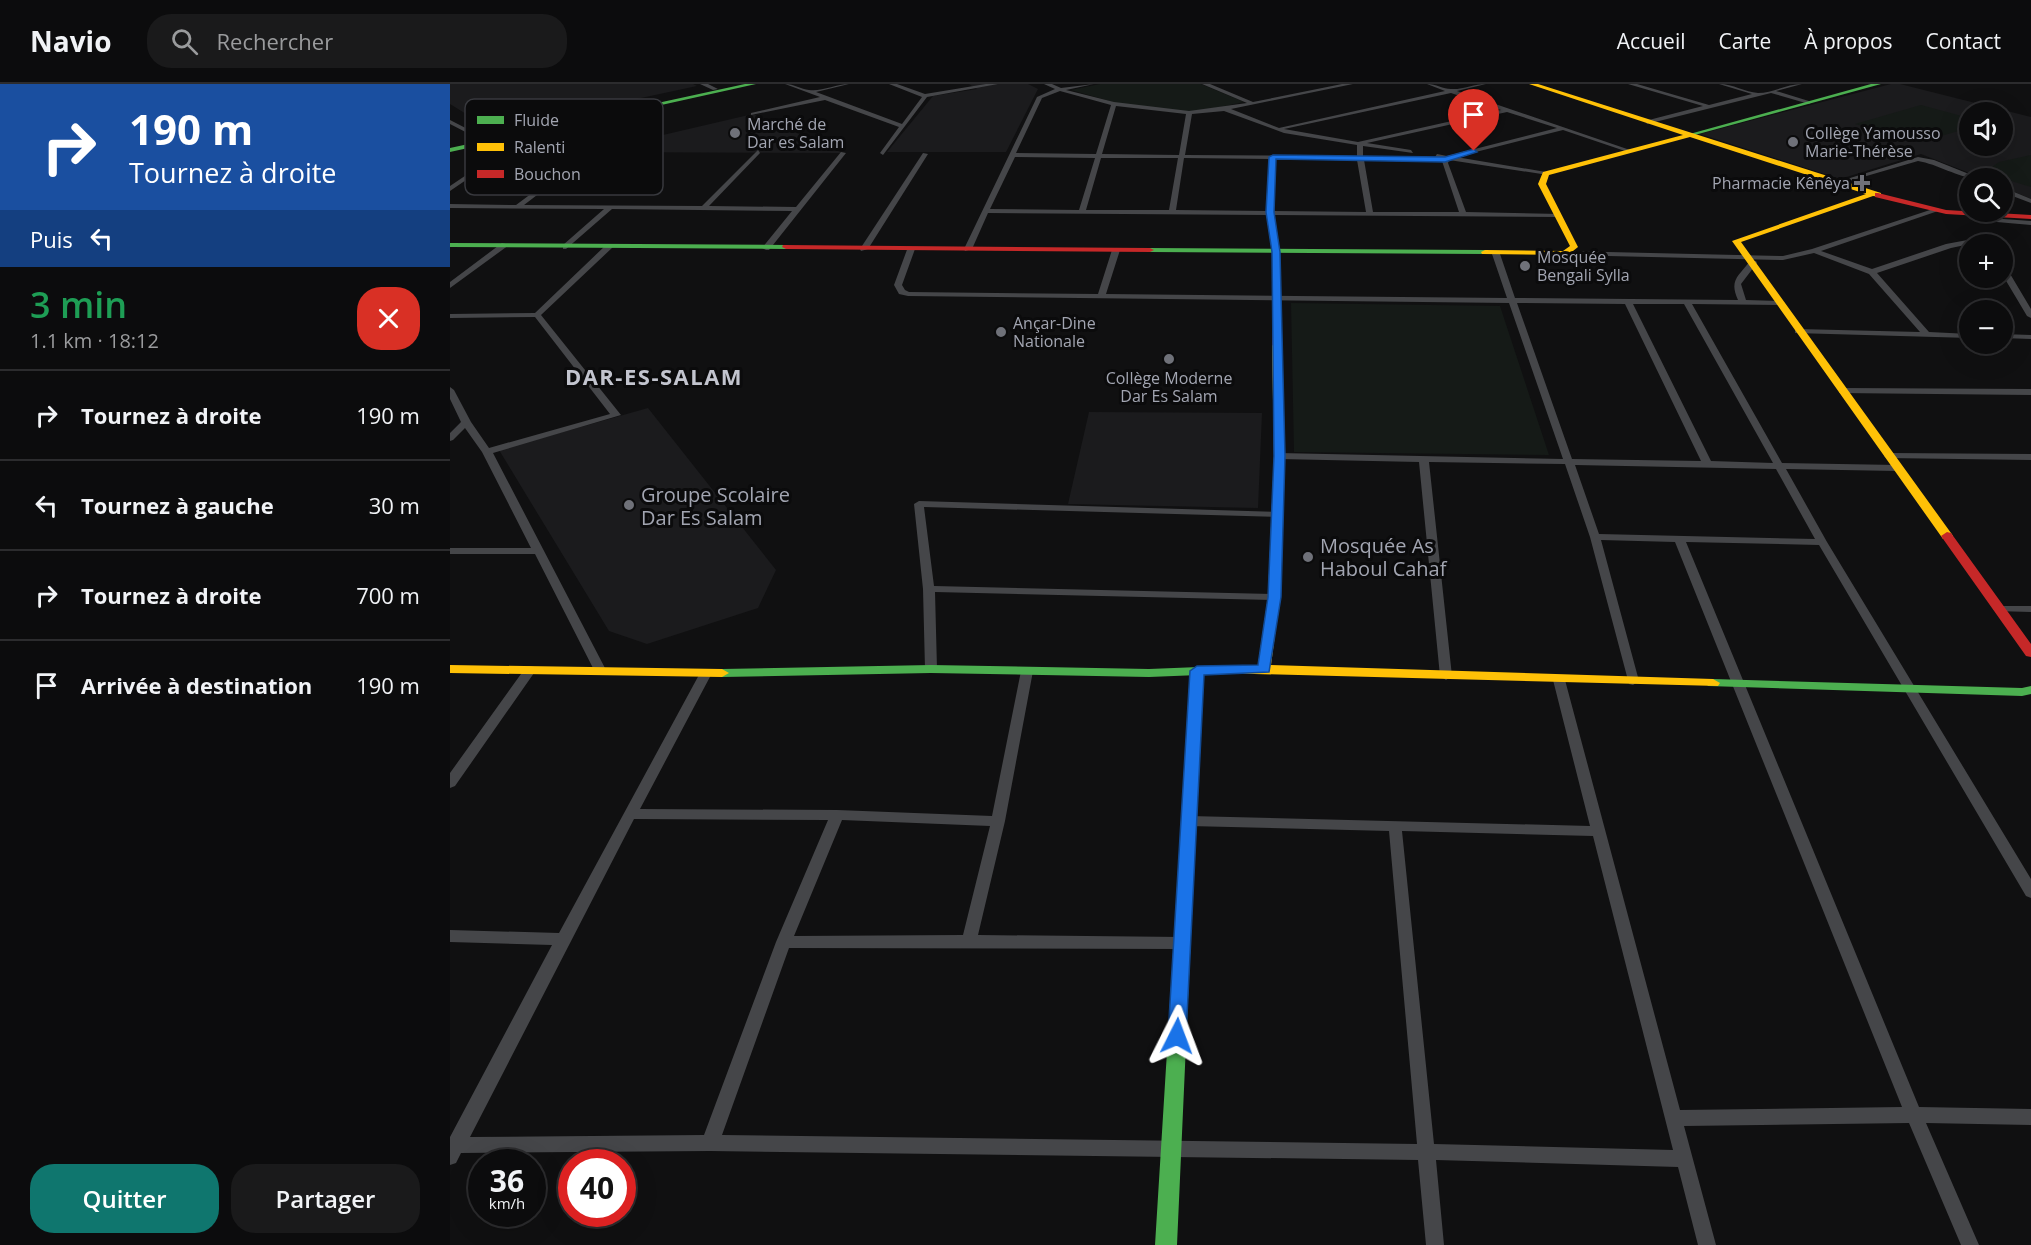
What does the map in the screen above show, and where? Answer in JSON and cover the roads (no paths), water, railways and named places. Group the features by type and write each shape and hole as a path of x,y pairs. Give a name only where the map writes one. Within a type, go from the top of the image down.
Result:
{"main road":[{"path":"654,99 709,86 738,84"},
{"path":"663,103 753,84"},
{"path":"1536,84 1872,194 1959,214"},
{"path":"450,245 1565,253 1574,247 1542,184 1542,179 1546,174 1627,150 1878,84"},
{"path":"450,148 465,144"},
{"path":"450,148 465,145"},
{"path":"1872,194 1736,241 1798,331 2031,653"},
{"path":"2013,217 2031,217"},
{"path":"1264,669 1274,597 1279,456 1276,252"},
{"path":"450,669 706,673 931,669 1197,671 1264,669 1909,690 2022,693 2031,690"},
{"path":"1166,1245 1197,671"}],"street":[{"path":"788,84 903,126"},
{"path":"810,92 846,84"},
{"path":"892,84 925,96 995,84"},
{"path":"960,84 968,88"},
{"path":"1047,84 1059,90 1114,104 1189,112 1226,109 1350,84"},
{"path":"968,249 1040,97 1059,90 1090,84"},
{"path":"1205,84 1253,104"},
{"path":"1430,84 1627,150"},
{"path":"1277,129 1483,84"},
{"path":"1631,84 1708,107"},
{"path":"1722,84 1758,94"},
{"path":"1647,122 1799,84"},
{"path":"1303,88 1313,92"},
{"path":"1770,91 1809,102"},
{"path":"883,153 925,96"},
{"path":"753,114 825,98"},
{"path":"1082,212 1114,104"},
{"path":"1226,109 1277,129 1546,174"},
{"path":"1360,143 1506,110"},
{"path":"1172,212 1189,112"},
{"path":"1012,155 1446,159 1562,129"},
{"path":"1360,143 1360,157 1370,214"},
{"path":"704,208 758,152"},
{"path":"766,248 843,153"},
{"path":"864,249 925,153"},
{"path":"1273,157 1270,212 1276,252"},
{"path":"1446,159 1463,214"},
{"path":"1837,183 1918,159 1932,161 1959,171"},
{"path":"450,189 465,179"},
{"path":"2013,194 2031,201"},
{"path":"517,207 533,195"},
{"path":"450,206 797,209"},
{"path":"566,247 610,208"},
{"path":"1565,253 1751,261 1783,258 1814,251 1936,210"},
{"path":"986,211 1558,215"},
{"path":"2013,221 2031,223"},
{"path":"450,286 505,245"},
{"path":"1872,272 1959,245"},
{"path":"450,316 537,315 609,247"},
{"path":"911,249 898,285 902,292 908,294 1779,303"},
{"path":"1101,297 1116,250"},
{"path":"1814,251 1872,272 1927,335"},
{"path":"1496,254 1514,300 1595,537 1633,681"},
{"path":"1743,302 1736,288 1737,280 1751,261"},
{"path":"2013,286 2031,316"},
{"path":"1628,301 1708,465"},
{"path":"1687,302 1822,542 2031,892"},
{"path":"487,452 615,415 537,315"},
{"path":"1798,331 1959,336"},
{"path":"2013,336 2031,337"},
{"path":"450,390 455,409 487,452 600,670"},
{"path":"1842,391 2031,392"},
{"path":"450,438 466,422"},
{"path":"1279,456 1897,468"},
{"path":"1889,456 2031,457"},
{"path":"1424,459 1446,676"},
{"path":"931,669 929,589 919,504 1277,514"},
{"path":"1595,537 1822,542"},
{"path":"1680,540 1914,1115 1970,1245"},
{"path":"450,550 540,551"},
{"path":"929,589 1274,597"},
{"path":"1999,609 2031,609"},
{"path":"450,783 530,670"},
{"path":"969,941 998,821 1028,671"},
{"path":"706,673 452,1149 710,1143 1171,1151 1426,1152 1685,1159"},
{"path":"1559,680 1707,1245"},
{"path":"630,814 837,815 998,821"},
{"path":"710,1143 784,942 837,815"},
{"path":"1189,821 1598,831"},
{"path":"1395,826 1435,1245"},
{"path":"450,936 563,939"},
{"path":"784,942 969,941 1182,944"},
{"path":"1674,1118 1914,1115 2031,1117"}],"place":[{"name":"Marché de Dar es Salam","path":"735,133"},
{"name":"Collège Yamousso Marie-Thérèse","path":"1793,142"},
{"name":"Pharmacie Kênêya","path":"1862,183"},
{"name":"Mosquée Bengali Sylla","path":"1525,266"},
{"name":"Ançar-Dine Nationale","path":"1001,332"},
{"name":"Collège Moderne Dar Es Salam","path":"1169,359"},
{"name":"Groupe Scolaire Dar Es Salam","path":"629,505"},
{"name":"Mosquée As Haboul Cahaf","path":"1308,557"}],"district":[{"name":"DAR-ES-SALAM","path":"654,376"}]}
